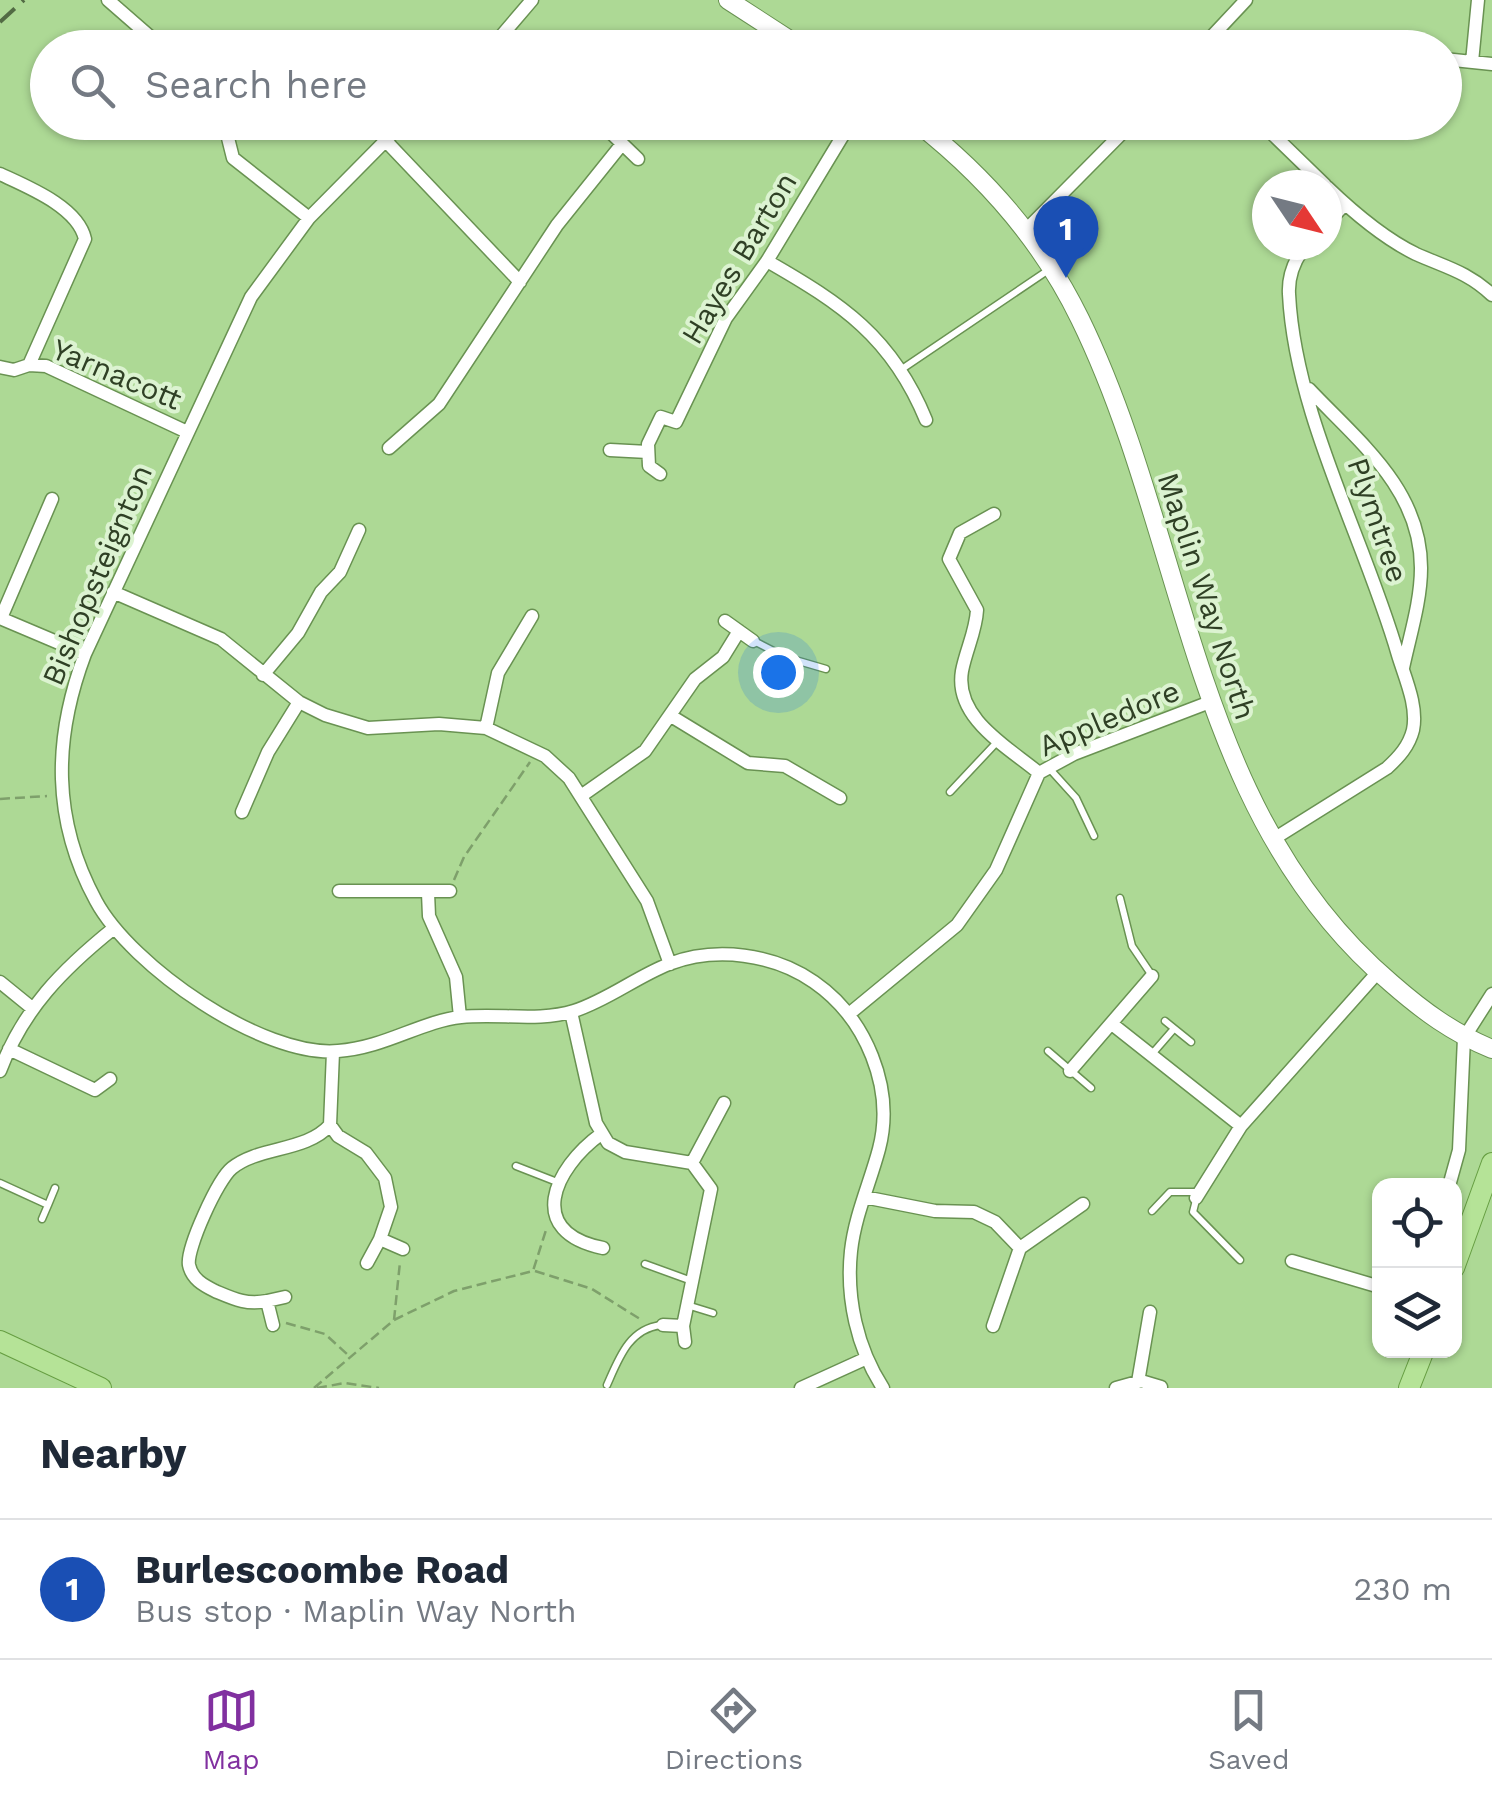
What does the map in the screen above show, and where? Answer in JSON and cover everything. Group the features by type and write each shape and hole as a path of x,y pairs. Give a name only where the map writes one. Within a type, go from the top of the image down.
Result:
{"main road":[{"path":"1462,1246 1492,1162"},
{"path":"0,1341 101,1388"},
{"path":"1409,1388 1421,1358"}],"street":[{"path":"108,0 141,30"},
{"path":"507,30 532,0"},
{"path":"728,0 774,30"},
{"path":"1218,30 1246,0"},
{"path":"1472,62 1478,0"},
{"path":"1462,61 1492,64"},
{"path":"228,140 233,158 309,218"},
{"name":"Bishopsteignton","path":"383,140 309,218 251,297 185,431 85,654 64,724 60,792 78,866 114,928 162,978 199,1001 288,1043 333,1052 376,1046 460,1016 571,1012 670,964 725,955 765,960 816,984 848,1014 875,1065 882,1102 882,1136 864,1196 850,1275 852,1308 867,1358 883,1388"},
{"path":"385,140 520,282"},
{"path":"618,140 638,159"},
{"name":"Hayes Barton","path":"648,452 661,417 676,422 726,318 840,140"},
{"name":"Maplin Way North","path":"937,140 982,179 1025,230 1079,317 1120,417 1210,702 1236,769 1272,840 1317,907 1378,972 1464,1038 1492,1050"},
{"path":"1025,230 1115,140"},
{"path":"1279,140 1310,170"},
{"path":"390,448 439,404 581,191 622,144"},
{"name":"Yarnacott","path":"0,174 68,212 80,224 86,239 29,365"},
{"path":"1342,201 1380,232 1416,254 1466,272 1492,295"},
{"path":"1342,207 1345,204"},
{"name":"Plymtree","path":"1272,840 1399,757 1409,742 1414,714 1389,623 1306,385 1289,292 1296,260"},
{"path":"766,261 822,292 868,328 902,369 926,420"},
{"name":"Yarnacott","path":"0,367 14,370 29,365 46,366 185,431"},
{"name":"Plymtree","path":"1306,385 1382,463 1410,513 1421,568 1402,670"},
{"name":"Plymtree","path":"1322,433 1340,421"},
{"path":"610,450 648,452 649,466 660,474"},
{"path":"52,499 0,618 85,654"},
{"path":"994,514 960,533 949,559 977,610 961,677 963,696 971,714 1043,769"},
{"path":"263,675 298,633 321,592 340,572 359,530"},
{"path":"113,592 220,639 299,702 368,728 440,724 486,728 538,751 568,778 581,796 647,902 670,964"},
{"path":"486,728 498,672 532,616"},
{"path":"725,621 753,641"},
{"name":"Plymtree","path":"1389,623 1412,623"},
{"path":"581,796 634,761 695,679 723,657 739,631"},
{"path":"242,812 268,752 299,702"},
{"name":"Appledore","path":"848,1014 957,924 996,870 1043,769 1210,702"},
{"path":"671,716 748,763 785,766 840,798"},
{"path":"338,891 450,892"},
{"path":"428,893 430,916 456,977 460,1016"},
{"path":"0,1071 32,1008 63,970 114,928"},
{"path":"1198,1196 1241,1126 1378,972"},
{"path":"1070,1071 1152,976"},
{"path":"0,982 32,1008"},
{"path":"1452,1178 1459,1150 1464,1038 1492,994"},
{"path":"571,1012 601,1134 625,1152 692,1162 706,1176 711,1200 689,1280 685,1342"},
{"path":"1112,1024 1241,1126"},
{"path":"9,1049 95,1090 110,1080"},
{"path":"333,1052 330,1126 338,1136 366,1152 385,1178 391,1207 367,1263"},
{"path":"692,1162 724,1103"},
{"path":"716,1124 732,1131"},
{"path":"285,1296 242,1302 202,1285 189,1268 188,1256 216,1190 231,1168 317,1136 330,1126"},
{"path":"601,1134 579,1153 558,1183 554,1208 559,1224 571,1238 603,1248"},
{"path":"864,1196 982,1214 1020,1248"},
{"path":"992,1326 1020,1248 1084,1204"},
{"path":"380,1238 402,1248"},
{"path":"1292,1261 1372,1285"},
{"path":"266,1301 278,1324"},
{"path":"1138,1382 1150,1312"},
{"path":"662,1325 684,1326"},
{"path":"801,1388 867,1358"},
{"path":"1116,1388 1138,1382 1160,1387"}],"lane":[{"path":"902,369 1050,269"},
{"path":"753,641 784,657 826,669"},
{"path":"950,792 1000,739"},
{"path":"1043,769 1076,798 1094,836"},
{"path":"1120,898 1132,946 1152,976"},
{"path":"1166,1021 1172,1031 1191,1042"},
{"path":"1151,1055 1172,1031"},
{"path":"1048,1051 1091,1088"},
{"path":"516,1166 558,1183"},
{"path":"0,1183 48,1205"},
{"path":"42,1219 55,1188"},
{"path":"1152,1211 1170,1192 1198,1196 1193,1212 1240,1260"},
{"path":"645,1264 689,1280"},
{"path":"686,1305 713,1312"},
{"path":"608,1385 629,1341 646,1327 662,1325"}],"path":[{"path":"450,892 457,868 538,751"},
{"path":"0,799 47,796"},
{"path":"534,1271 548,1225"},
{"path":"394,1320 402,1248"},
{"path":"315,1388 394,1320 454,1291 534,1271 575,1281 614,1300 646,1327"},
{"path":"278,1324 326,1334 348,1356"},
{"path":"315,1388 345,1383 379,1388"}],"railway":[{"path":"0,22 24,0"}],"place":[{"name":"Burlescoombe Road","path":"1066,278"}]}
